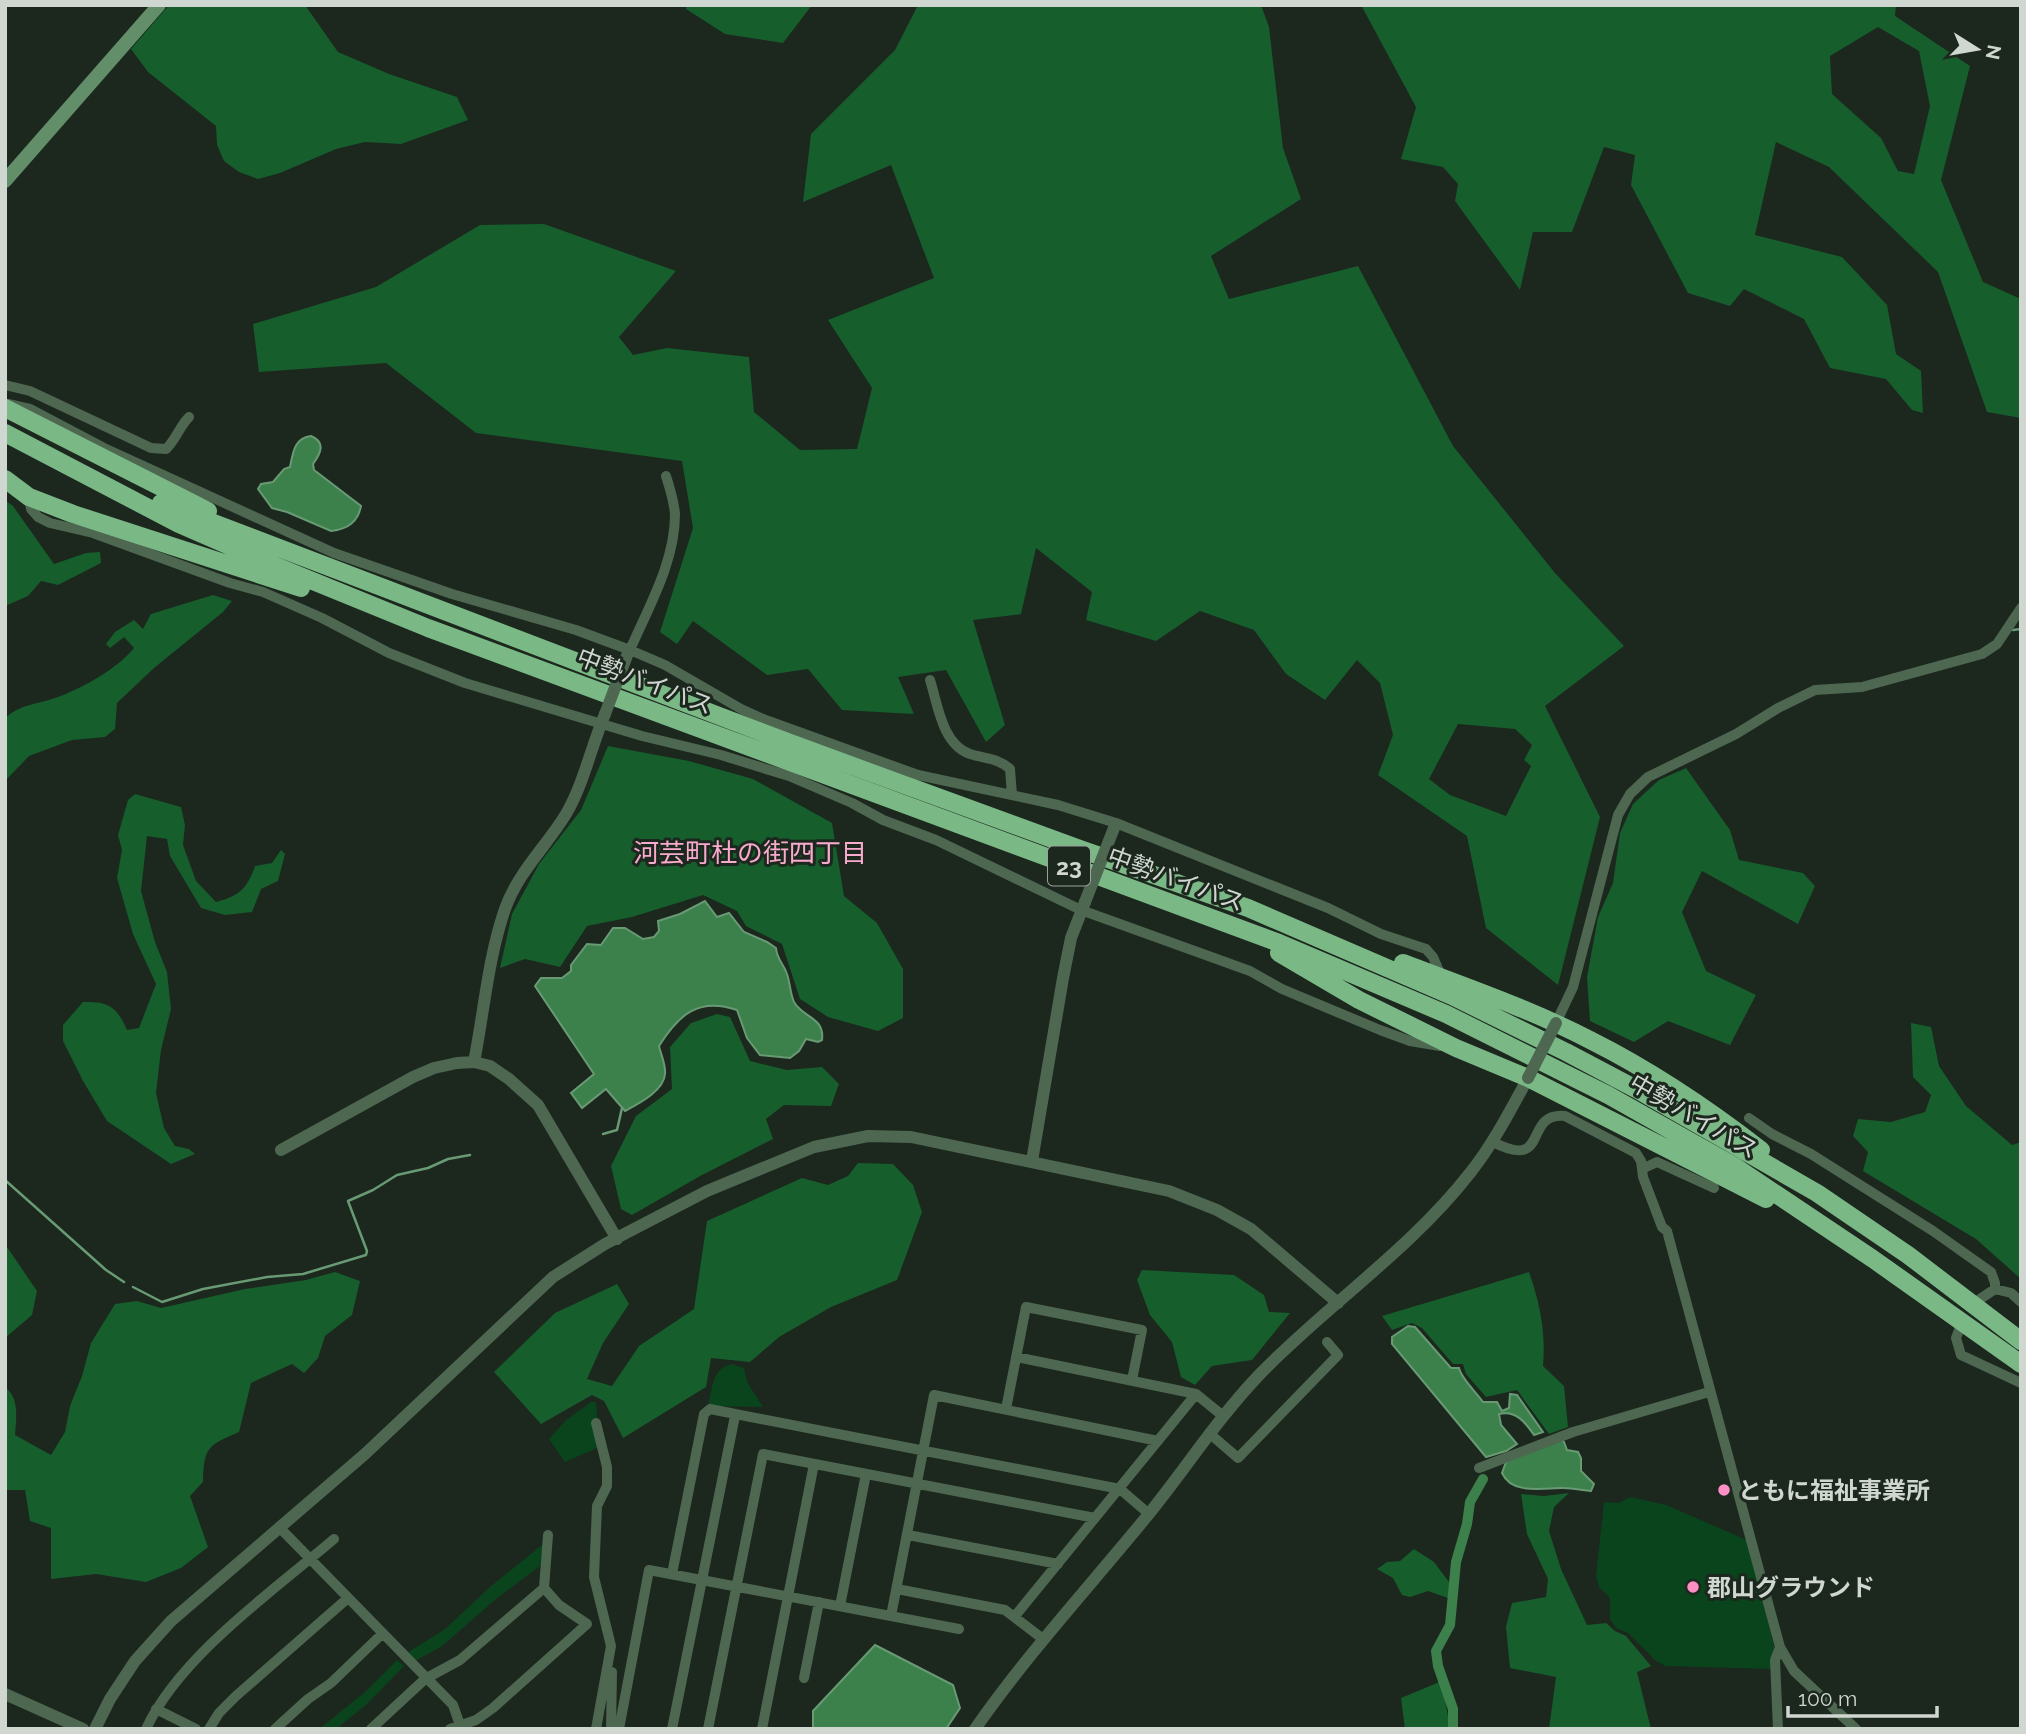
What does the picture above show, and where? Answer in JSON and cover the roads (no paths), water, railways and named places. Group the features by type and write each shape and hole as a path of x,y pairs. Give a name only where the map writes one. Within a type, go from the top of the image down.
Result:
{"highway":[{"path":"5,406 207,510 332,568"},
{"name":"中勢バイパス","path":"5,433 179,524 428,628 1279,943 1446,1014 1556,1068 1734,1166 1873,1259 2021,1364"},
{"name":"中勢バイパス","path":"67,465 214,525 790,743 1248,908 1452,996 1566,1052 1687,1117 1817,1193 1908,1255 2021,1341"},
{"path":"5,479 29,496 74,514 428,628"},
{"path":"1248,908 1312,927 1556,1023 1592,1041 1677,1091 1744,1137 1817,1193"},
{"path":"1233,926 1359,1000 1456,1048 1528,1078 1757,1194 1873,1259"}],"main road":[{"path":"5,181 159,5"}],"street":[{"path":"5,385 30,391 152,448 166,449 173,443 180,426 190,417"},
{"path":"5,406 30,409 104,448 334,553 425,586 576,630 665,665 763,719 918,775 1058,805 1328,908 1381,934 1426,949 1433,957 1442,978"},
{"path":"474,1062 498,934 506,908 523,872 565,815 578,792 629,652 667,567 673,538 674,502 666,476"},
{"path":"29,496 31,509 38,517 50,523 93,533 230,583 274,596 389,653 465,683 603,718 642,736 721,755 789,776 852,803 883,820 936,840 1083,906 1250,971 1282,989 1380,1030 1410,1041 1456,1048"},
{"path":"975,1729 1043,1639 1149,1514 1223,1416 1282,1352 1388,1259 1449,1198 1493,1142 1573,987 1618,815 1639,784 1815,690 1862,687 1982,654 1997,644 2021,608"},
{"path":"930,680 951,741 966,753 1000,760 1010,769 1012,794"},
{"path":"1032,1161 1072,938 1115,825"},
{"path":"281,1150 434,1068 474,1062 490,1066 538,1105 617,1238"},
{"path":"1493,1142 1511,1151 1523,1150 1533,1143 1543,1122 1552,1116 1565,1116 1636,1153 1642,1161 1642,1169 1662,1227 1667,1231 1780,1647 1794,1671 1856,1729"},
{"path":"1749,1118 1951,1243 1991,1272 1996,1283 1995,1289"},
{"path":"95,1729 121,1681 151,1643 190,1604 365,1454 553,1277 617,1238 708,1191 814,1147 868,1136 911,1138 1169,1191 1217,1210 1251,1229 1338,1303"},
{"path":"1642,1169 1657,1162 1714,1188"},
{"path":"1980,1298 1995,1289 2011,1293 2021,1302"},
{"path":"1006,1409 1026,1307 1142,1330 1132,1380"},
{"path":"1961,1325 1956,1338 1961,1354 2021,1383"},
{"path":"1209,1433 1238,1458 1338,1355 1327,1342"},
{"path":"1016,1357 1196,1394 1223,1416"},
{"path":"1479,1468 1573,1432 1709,1392"},
{"path":"1015,1616 1196,1394"},
{"path":"891,1616 934,1395 1158,1441"},
{"path":"673,1574 704,1414 710,1409 1120,1489 1149,1514"},
{"path":"672,1729 735,1416"},
{"path":"596,1423 607,1467 607,1486 597,1506 594,1577 611,1646 611,1729"},
{"path":"708,1729 763,1454 1095,1518"},
{"path":"762,1729 814,1464"},
{"path":"841,1606 866,1474"},
{"path":"279,1527 453,1705 458,1727 476,1720 493,1708 587,1624 559,1605 544,1588"},
{"path":"371,1729 425,1679 460,1660 544,1588 548,1535"},
{"path":"908,1535 1058,1564"},
{"path":"145,1729 156,1709 185,1670 234,1624 334,1539"},
{"path":"618,1729 649,1570 959,1629"},
{"path":"897,1589 1005,1609 1043,1639"},
{"path":"209,1729 219,1713 236,1696 348,1598"},
{"path":"804,1678 820,1602"},
{"path":"275,1729 331,1683 382,1634"},
{"path":"596,1729 611,1646"},
{"path":"1778,1729 1775,1660 1780,1647"},
{"path":"5,1694 83,1729"},
{"path":"156,1709 196,1729"}],"waterway":[{"path":"2013,630 2021,629"},
{"path":"603,1134 617,1130 622,1108"},
{"path":"133,1287 162,1302 203,1289 267,1277 303,1274 366,1255 367,1251 348,1201 397,1175 470,1155"},
{"path":"5,1180 106,1270 124,1282"},
{"path":"1453,1729 1453,1709 1438,1666 1436,1651 1450,1625 1456,1562 1470,1502 1483,1479"}],"place":[{"name":"ともに福祉事業所","path":"1724,1490"},
{"name":"郡山グラウンド","path":"1693,1587"}],"district":[{"name":"河芸町杜の街四丁目","path":"750,853"}]}
